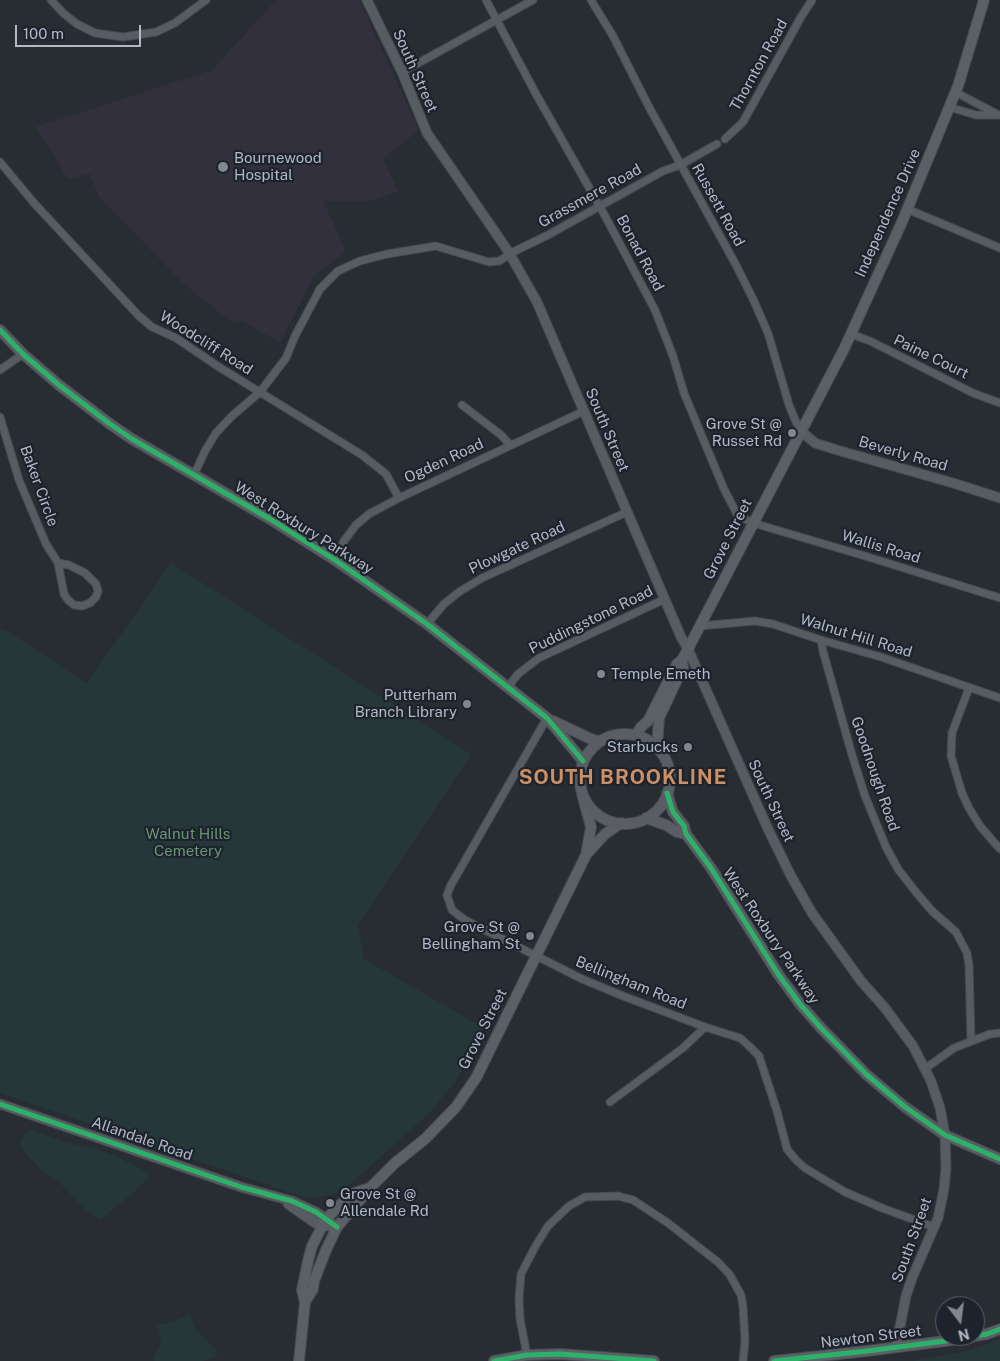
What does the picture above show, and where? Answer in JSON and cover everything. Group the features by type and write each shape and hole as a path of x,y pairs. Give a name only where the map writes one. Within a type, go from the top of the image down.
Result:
{"main road":[{"name":"Independence Drive","path":"802,432 851,334 907,208 955,92 984,0"},
{"name":"West Roxbury Parkway","path":"0,330 23,354 71,395 110,424 335,560 427,624 547,718 583,761"},
{"name":"Grove Street","path":"636,735 648,721 677,664 682,660 802,432"},
{"name":"Grove Street","path":"658,748 658,718 683,668 682,660"},
{"name":"West Roxbury Parkway","path":"547,718 593,740 600,741"},
{"path":"624,734 636,735 651,742 658,748 664,758 669,769 670,781 667,793 659,808 638,822 620,823 608,820 597,814 588,805 582,794 580,772 583,761 593,746 600,741 624,734"},
{"name":"West Roxbury Parkway","path":"667,793 673,812 684,826 686,834 711,868 778,974 815,1022 847,1056 887,1093 945,1135 1000,1159"},
{"name":"Grove Street","path":"305,1302 337,1228 370,1188 456,1107 476,1078 586,855 591,828 582,794"},
{"name":"West Roxbury Parkway","path":"646,818 686,834"},
{"name":"Grove Street","path":"586,855 605,834 620,823"},
{"name":"Grove Street","path":"299,1361 305,1302 302,1290 312,1246 325,1222 351,1194 370,1188"},
{"name":"Newton Street","path":"774,1361 969,1337 987,1334 1000,1329"},
{"path":"494,1361 527,1355 560,1354 654,1361"}],"street":[{"path":"51,0 63,13 95,33 123,37 156,32 175,23 206,0"},
{"name":"South Street","path":"367,0 402,72 427,132 510,254 536,302 681,637 791,876 812,913 861,981 885,1008 913,1046 926,1068 938,1103 945,1135 946,1168 944,1189 934,1227 906,1296 896,1347"},
{"name":"Bonad Road","path":"486,0 536,94 600,207 654,310 673,356 684,393 733,508 738,516 753,523"},
{"path":"402,72 533,0"},
{"name":"Russett Road","path":"591,0 736,265 768,333 789,405 802,432"},
{"name":"Thornton Road","path":"725,139 743,122 812,0"},
{"path":"949,107 976,115 1000,115 963,98 955,92"},
{"path":"680,165 716,144"},
{"name":"Woodcliff Road","path":"0,162 34,203 139,316 152,327 176,338 219,367 362,455 386,474 399,498"},
{"name":"Grassmere Road","path":"194,475 216,433 232,416 260,392 286,358 295,336 320,289 338,271 360,261 387,254 436,246 489,262 499,261 600,207 662,171 680,165"},
{"path":"907,208 1000,248"},
{"name":"Paine Court","path":"851,334 870,341 973,392 1000,403"},
{"path":"0,370 23,354"},
{"path":"462,405 501,435 510,445"},
{"name":"Ogden Road","path":"335,560 344,541 356,525 370,514 399,498 584,411"},
{"name":"Baker Circle","path":"0,417 20,480 46,544 58,563 64,594 74,605 82,606 96,598 98,591 96,584 85,573 69,565 58,563"},
{"name":"Beverly Road","path":"802,432 815,443 935,477 1000,498"},
{"name":"Plowgate Road","path":"427,624 444,604 482,578 627,512"},
{"name":"Wallis Road","path":"753,523 1000,598"},
{"name":"Puddingstone Road","path":"508,687 518,674 540,658 665,599"},
{"name":"Walnut Hill Road","path":"700,626 755,621 773,624 881,657 1000,698"},
{"name":"Goodnough Road","path":"821,640 864,796 886,846 898,869 932,911 956,932 967,953 971,1040"},
{"path":"969,688 952,733 951,756 962,793 969,808 980,826 1000,849"},
{"name":"Bellingham Road","path":"547,718 451,885 447,895 452,910 465,920 598,986 705,1027 740,1038 759,1056 778,1111 787,1149 804,1168 846,1192 882,1208 934,1227"},
{"path":"610,1102 683,1048 705,1027"},
{"path":"926,1068 954,1048 971,1040 1000,1033"},
{"name":"Allandale Road","path":"0,1104 277,1198 292,1201 306,1207 325,1222 337,1228"},
{"path":"527,1355 520,1319 519,1298 521,1274 535,1247 548,1226 569,1206 585,1197 618,1196 633,1200 668,1223 719,1263 730,1275 741,1295 744,1306 745,1341 743,1361"}],"shaded area":[{"name":"Bournewood Hospital","path":"276,0 359,0 419,130 383,159 398,191 377,199 360,202 323,201 345,249 344,253 314,276 280,343 242,321 233,323 185,285 99,197 90,174 68,179 36,127 212,70"}],"green space":[{"name":"Walnut Hills Cemetery","path":"171,563 471,754 358,925 364,959 484,1028 455,1082 428,1114 348,1186 327,1196 313,1198 300,1196 0,1093 0,631 2,628 87,683"},
{"path":"29,1131 34,1131 67,1143 96,1149 118,1157 148,1173 148,1177 135,1191 100,1220 84,1208 60,1183 45,1173 26,1154 21,1147 21,1140"},
{"path":"190,1313 195,1328 217,1350 217,1355 214,1358 202,1361 154,1361 153,1358 161,1346 156,1324 177,1320"},
{"path":"1000,1339 1000,1361 912,1361 963,1352"}],"cycle path":[{"path":"0,330 23,354 59,385 110,424 335,560 427,624 547,718 583,761"},
{"path":"667,793 673,812 684,826 686,834 711,868 778,974 821,1028 867,1075 905,1107 945,1135 1000,1159"},
{"path":"0,1104 241,1187 292,1201 316,1212 337,1227"},
{"path":"774,1361 945,1341 987,1334 1000,1329"},
{"path":"494,1361 527,1355 560,1354 654,1361"}],"place":[{"name":"Bournewood Hospital","path":"223,167"},
{"name":"Grove St @ Russet Rd","path":"792,433"},
{"name":"Temple Emeth","path":"601,674"},
{"name":"Putterham Branch Library","path":"467,704"},
{"name":"Starbucks","path":"688,747"},
{"name":"Grove St @ Bellingham St","path":"530,936"},
{"name":"Grove St @ Allendale Rd","path":"330,1203"}],"district":[{"name":"SOUTH BROOKLINE","path":"623,778"}]}
